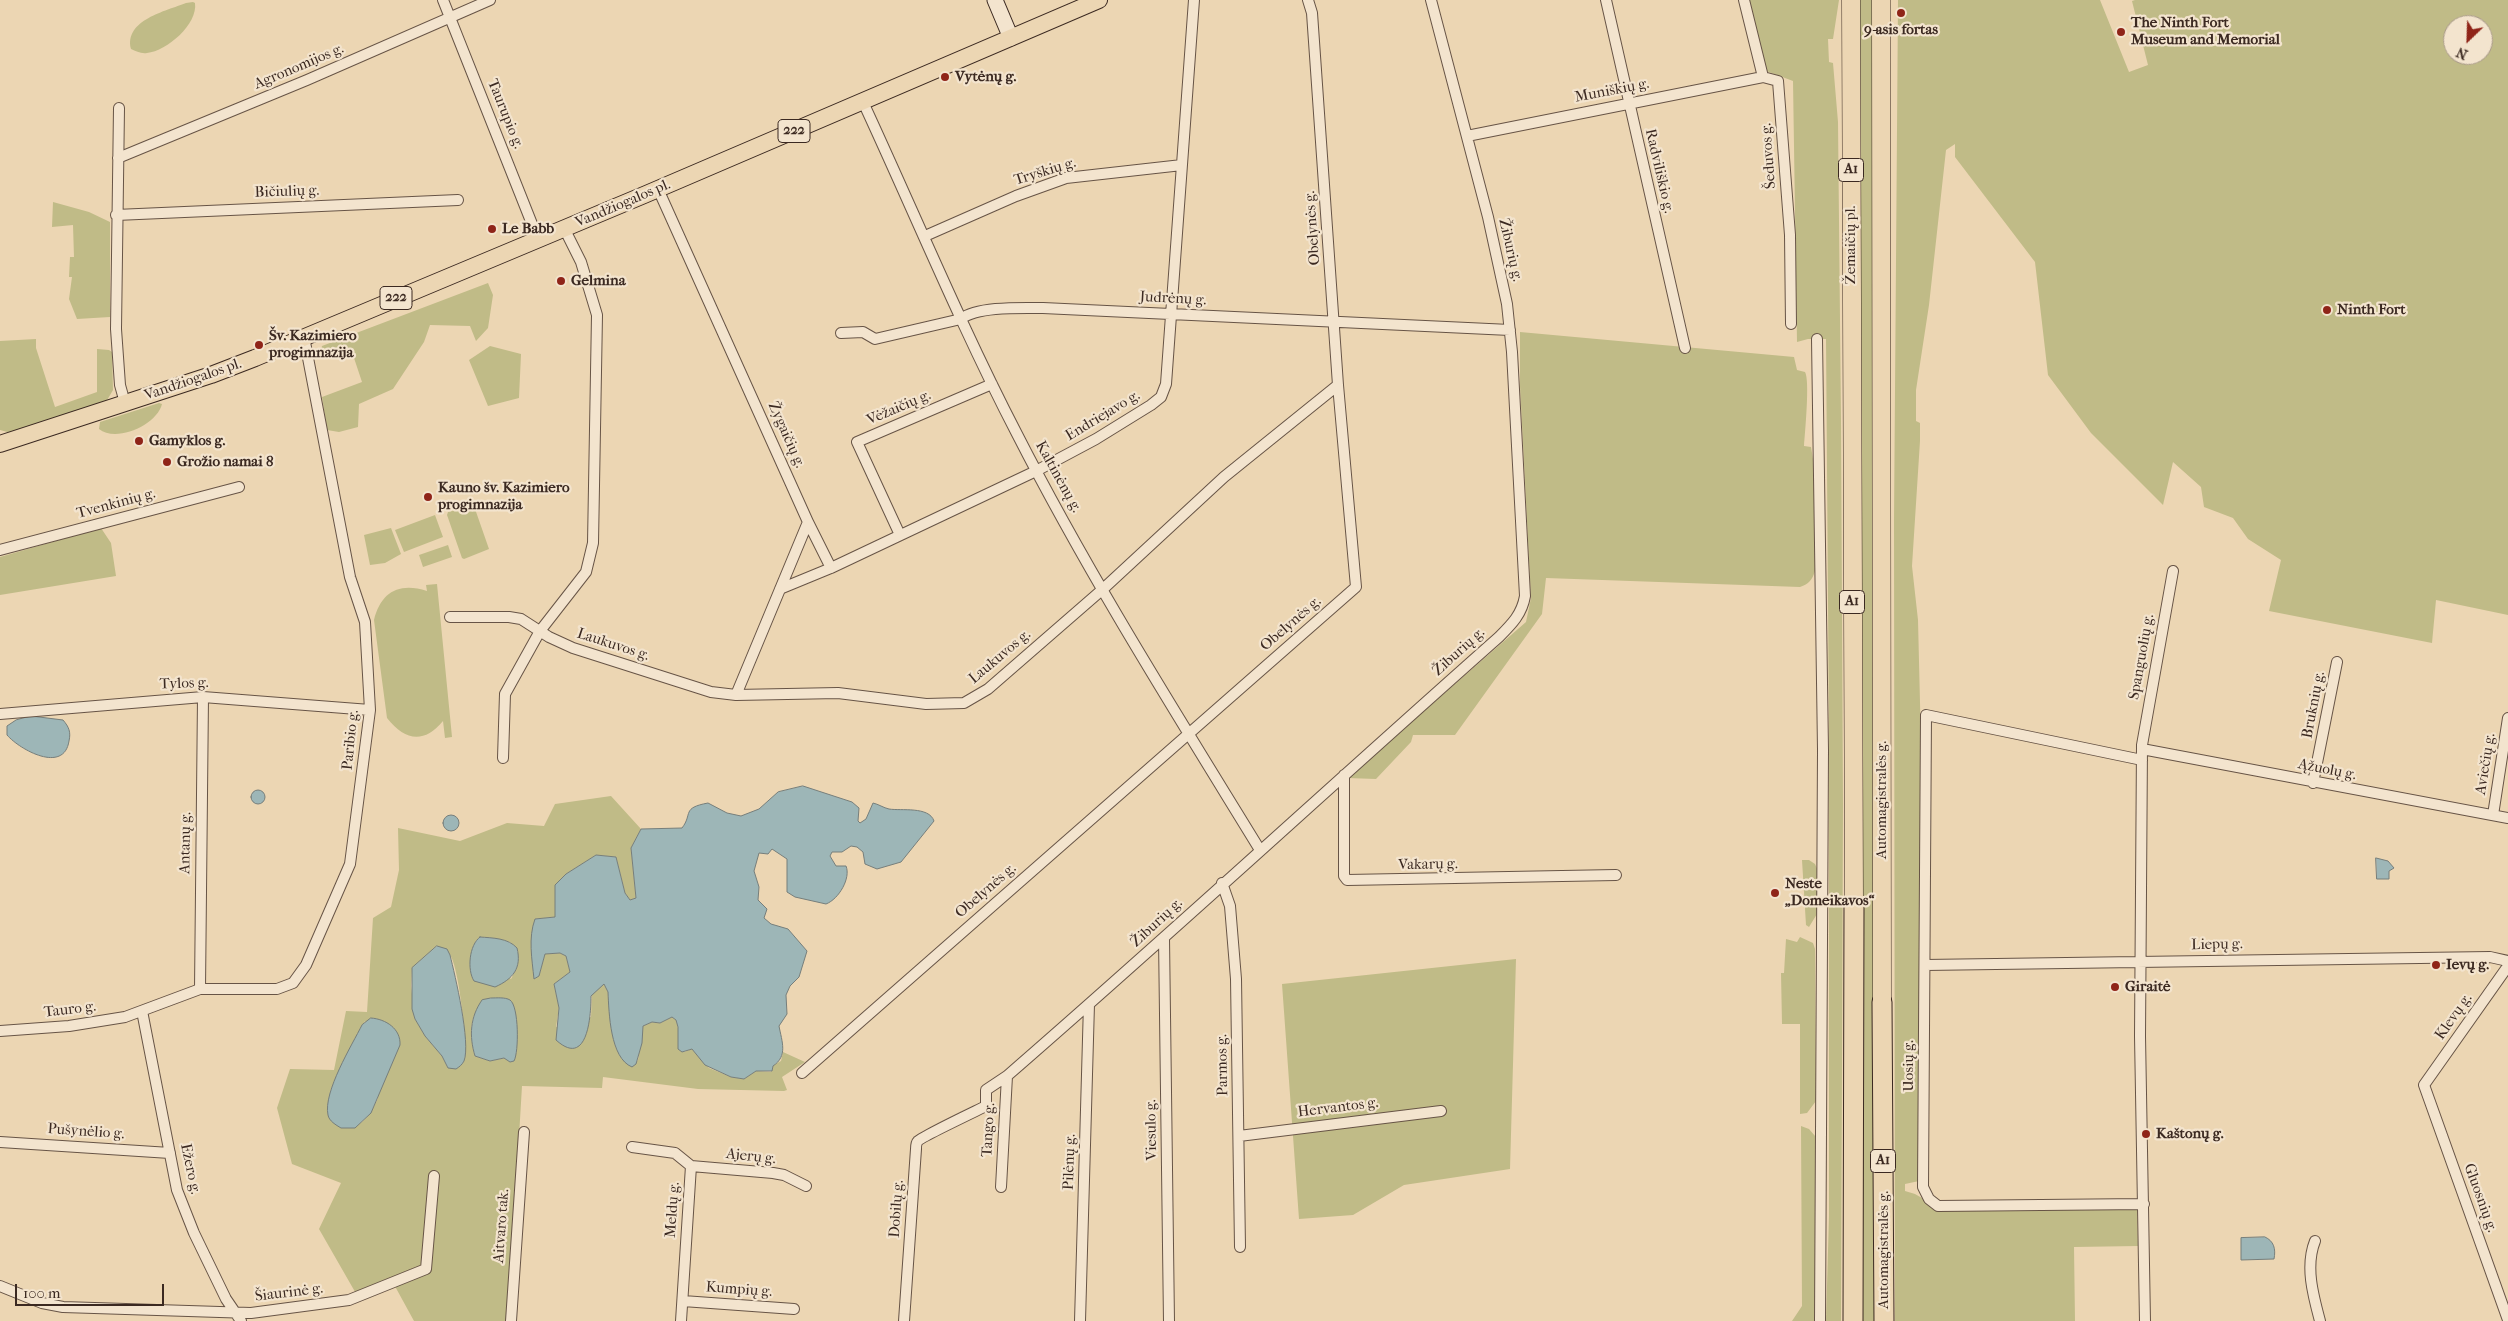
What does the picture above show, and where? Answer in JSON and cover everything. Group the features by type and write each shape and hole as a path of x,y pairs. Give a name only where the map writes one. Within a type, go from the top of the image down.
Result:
{"highway":[{"name":"Žemaičių pl.","path":"1850,0 1851,339"},
{"name":"Žemaičių pl.","path":"1880,338 1881,0"},
{"name":"Automagistralės g.","path":"1880,338 1884,1321"},
{"name":"Automagistralės g.","path":"1851,339 1854,905 1853,1321"},
{"path":"1846,1321 1847,1114 1853,1092"}],"main road":[{"path":"995,0 1011,38"},
{"name":"Vandžiogalos pl.","path":"0,444 211,375 658,189 1099,0"}],"street":[{"name":"Taurupio g.","path":"444,0 538,239"},
{"name":"Agronomijos g.","path":"118,158 307,80 490,0"},
{"name":"Endriejavo g.","path":"780,589 831,568 1036,472 1096,439 1161,397 1166,384 1172,314 1194,0"},
{"name":"Obelynės g.","path":"802,1073 1188,733 1356,588 1338,385 1312,13 1308,0"},
{"name":"Žiburių g.","path":"954,1123 986,1106 986,1090 1007,1076 1164,938 1222,883 1499,637 1516,620 1523,608 1525,596 1510,330 1502,279 1431,0"},
{"name":"Radviliškio g.","path":"1606,0 1685,348"},
{"path":"1744,0 1763,77"},
{"name":"Muniškių g.","path":"1467,136 1763,77"},
{"name":"Šeduvos g.","path":"1763,77 1778,81 1790,235 1790,324"},
{"name":"Kaltinėnų g.","path":"863,102 925,236 961,320 1036,472 1188,733 1260,850"},
{"path":"119,108 116,215 116,344 120,385 125,403"},
{"name":"Tryškių g.","path":"925,236 1016,196 1066,178 1182,166"},
{"name":"Žygaičių g.","path":"658,189 808,522 831,568"},
{"name":"Bičiulių g.","path":"116,215 458,200"},
{"path":"504,758 505,694 540,631 586,572 594,532 597,315 582,262 564,228"},
{"name":"Judrėnų g.","path":"840,333 863,332 875,339 961,320 966,316 979,312 1016,308 1510,330"},
{"name":"Paribio g.","path":"142,1011 200,989 277,989 293,982 306,965 350,864 370,710 365,622 350,576 304,337"},
{"path":"1817,339 1823,731 1820,1321"},
{"name":"Vėžaičių g.","path":"900,536 858,442 992,384"},
{"name":"Laukuvos g.","path":"450,617 509,617 529,623 540,631 575,648 711,692 736,695 838,693 926,704 964,703 988,689 1103,589 1224,477 1338,385"},
{"name":"Tvenkinių g.","path":"0,550 239,487"},
{"path":"736,695 808,522"},
{"name":"Spanguolių g.","path":"2142,749 2173,571"},
{"name":"Bruknių g.","path":"2313,783 2337,662"},
{"name":"Tylos g.","path":"0,714 203,697 370,710"},
{"name":"Antanų g.","path":"200,989 203,697"},
{"name":"Uosių g.","path":"2142,760 1926,715 1923,1187 1929,1199 1938,1206 2144,1204"},
{"name":"Aviečių g.","path":"2493,815 2508,718"},
{"path":"2142,749 2140,963 2145,1321"},
{"name":"Ąžuolų g.","path":"2142,749 2313,783 2508,818"},
{"name":"Vakarų g.","path":"1344,775 1344,876 1347,880 1616,875"},
{"name":"Parmos g.","path":"1222,883 1230,906 1235,970 1240,1136 1240,1248"},
{"name":"Viesulo g.","path":"1164,938 1169,1321"},
{"name":"Liepų g.","path":"1925,965 2480,957 2508,961"},
{"name":"Klevų g.","path":"2424,1085 2508,966"},
{"name":"Pilėnų g.","path":"1080,1321 1089,1004"},
{"name":"Tauro g.","path":"0,1031 69,1026 126,1017 142,1011"},
{"name":"Ežero g.","path":"142,1011 177,1190 184,1211 234,1311 241,1321"},
{"name":"Tango g.","path":"1001,1187 1007,1076"},
{"name":"Gluosnių g.","path":"2424,1085 2508,1320"},
{"name":"Hervantos g.","path":"1240,1136 1441,1111"},
{"name":"Dobilų g.","path":"904,1321 918,1141 924,1135 954,1123"},
{"name":"Aitvaro tak.","path":"511,1321 524,1132"},
{"name":"Pušynėlio g.","path":"0,1142 170,1153"},
{"name":"Meldų g.","path":"632,1147 675,1153 691,1166 681,1321"},
{"name":"Ajerų g.","path":"691,1166 773,1173 784,1175 806,1186"},
{"name":"Šiaurinė g.","path":"0,1286 42,1303 63,1307 251,1313 349,1300 426,1268 434,1176"},
{"path":"2315,1241 2310,1252 2310,1271 2320,1321"},
{"name":"Kumpių g.","path":"683,1301 794,1309"}],"shaded area":[{"path":"1749,0 1839,0 1833,39 1828,39 1829,62 1833,63 1838,122 1843,805 1841,1321 1826,1321 1829,1216 1829,730 1826,339 1808,339 1797,342 1793,81 1761,69"},
{"path":"1859,0 1874,0 1876,1321 1862,1321"},
{"path":"1898,0 2100,0 2129,72 2148,65 2132,1 2135,0 2508,0 2508,615 2436,600 2432,643 2269,611 2281,560 2248,539 2233,518 2204,507 2201,487 2173,462 2163,505 2091,433 2048,375 2035,262 1955,157 1955,144 1946,150 1929,305 1916,390 1916,421 1920,423 1920,441 1912,566 1918,620 1923,826 1919,1181 1905,1184 1905,1191 1915,1194 1941,1209 2137,1209 2138,1246 2074,1247 2075,1321 1895,1321 1894,521"},
{"path":"195,3 195,11 192,19 172,42 147,53 131,49 131,39 134,31 140,24 158,13"},
{"path":"53,202 89,212 110,222 110,317 77,319 69,299 72,277 69,277 70,257 74,257 73,225 52,227"},
{"path":"488,283 493,295 488,328 476,341 470,326 430,325 424,342 393,389 359,404 358,427 339,432 327,430 322,397 362,382 353,355 324,352 321,350 322,346"},
{"path":"1520,332 1794,357 1797,370 1805,372 1807,385 1804,446 1811,447 1814,465 1814,574 1808,583 1800,587 1546,578 1542,614 1455,735 1413,735 1411,742 1376,779 1347,778 1526,622 1531,598 1520,386"},
{"path":"36,339 36,348 55,407 97,392 97,349 112,352 113,390 106,402 11,433 0,430 0,341"},
{"path":"490,346 521,354 519,398 488,406 469,360"},
{"path":"159,403 162,404 159,412 135,430 115,434 106,433 99,429 100,422"},
{"path":"474,506 489,549 464,559 462,558 447,515 448,512"},
{"path":"435,515 443,537 404,552 395,530"},
{"path":"101,528 111,543 116,576 0,595 0,557"},
{"path":"391,528 401,554 385,563 370,565 364,535"},
{"path":"448,545 452,557 423,567 419,555"},
{"path":"437,584 452,737 445,738 443,721 429,733 415,737 401,731 387,718 374,620 381,602 393,592 408,588 427,591 426,585"},
{"path":"611,796 641,829 631,848 636,898 630,900 625,893 616,857 596,855 566,874 555,917 535,919 534,979 539,976 545,954 560,953 566,956 570,972 554,984 559,1008 556,1027 591,1017 592,993 604,984 608,992 616,1048 631,1066 638,1060 643,1026 652,1022 660,1023 672,1017 676,1020 684,1052 692,1049 709,1068 731,1077 744,1079 756,1071 771,1072 773,1065 781,1061 783,1052 805,1062 782,1077 787,1090 784,1091 698,1089 603,1077 602,1088 522,1086 508,1321 414,1321 391,1279 358,1297 319,1229 341,1183 292,1164 277,1108 290,1069 334,1070 346,1011 367,1012 373,918 391,907 399,870 398,828 460,841 507,823 544,826 555,804","holes":["480,937 510,942 518,952 517,967 511,979 473,948","437,946 450,955 457,975 462,1007 465,1041 464,1062 448,1068 442,1056 425,1036 415,1019 411,986 412,968","491,998 508,999 517,1027 514,1061 510,1062 505,1058 490,1061 475,1056 471,1031 472,1023 474,1016 483,1003","365,1021 378,1098 368,1116 360,1124 341,1128 328,1108 331,1089"]},
{"path":"1802,860 1809,860 1815,864 1818,871 1817,914 1809,927 1806,925"},
{"path":"1800,937 1813,943 1815,949 1816,1101 1807,1113 1800,1114 1800,1024 1782,1024 1781,973 1784,973 1786,939 1797,942"},
{"path":"1516,959 1510,1169 1404,1185 1353,1215 1299,1219 1282,984"},
{"path":"1801,1126 1809,1129 1815,1136 1816,1294 1814,1321 1792,1321 1802,1306"}],"water":[{"path":"31,716 63,720 68,727 70,732 69,741 65,751 59,756 51,758 31,752 21,747 7,735 7,726 16,720"},
{"path":"803,786 852,802 859,808 858,821 860,823 866,819 873,803 889,809 921,811 931,816 934,821 901,862 877,869 865,864 863,852 857,847 851,846 842,852 832,852 830,856 836,866 846,866 847,876 843,888 835,898 826,904 795,897 787,892 787,859 772,849 768,854 759,853 754,871 759,887 758,900 767,909 764,918 771,924 788,929 807,951 799,977 790,986 786,995 787,1014 779,1026 783,1048 781,1058 773,1066 772,1071 756,1071 744,1079 731,1077 705,1065 692,1049 682,1052 678,1049 678,1027 676,1020 672,1017 660,1023 652,1022 643,1026 642,1043 636,1064 632,1067 625,1062 615,1045 610,1023 608,992 604,984 591,996 586,1036 581,1044 575,1048 567,1047 556,1040 559,1008 554,984 570,972 566,956 560,953 545,954 539,976 534,979 531,949 535,919 555,917 555,885 566,874 596,855 616,857 625,893 630,900 636,898 631,848 641,829 682,828 691,809 708,803 727,813 741,816 759,809 778,792"},
{"path":"255,790 261,790 265,797 261,804 255,804 251,800 251,794"},
{"path":"448,815 454,815 459,820 457,829 448,831 443,826 443,820"},
{"path":"2376,858 2388,861 2394,868 2389,871 2389,879 2377,879"},
{"path":"480,937 505,940 517,948 518,961 515,972 507,980 495,987 474,981 470,971 471,952"},
{"path":"437,946 447,949 450,955 462,1009 466,1052 464,1061 456,1069 448,1068 442,1056 425,1036 415,1019 412,1009 412,968"},
{"path":"506,998 513,1004 517,1020 517,1049 514,1061 510,1062 504,1058 490,1061 475,1056 471,1034 473,1020 482,1000"},
{"path":"371,1018 382,1020 392,1026 398,1034 400,1045 371,1113 355,1128 341,1128 333,1123 328,1115 330,1094 339,1069 362,1025"},
{"path":"2265,1237 2274,1246 2274,1259 2241,1260 2241,1238"}],"place":[{"name":"9-asis fortas","path":"1901,13"},
{"name":"The Ninth Fort Museum and Memorial","path":"2121,32"},
{"name":"Vytėnų g.","path":"945,77"},
{"name":"Le Babb","path":"492,229"},
{"name":"Gelmina","path":"561,281"},
{"name":"Ninth Fort","path":"2327,310"},
{"name":"Šv. Kazimiero progimnazija","path":"259,345"},
{"name":"Gamyklos g.","path":"139,441"},
{"name":"Grožio namai 8","path":"167,462"},
{"name":"Kauno šv. Kazimiero progimnazija","path":"428,497"},
{"name":"Neste „Domeikavos“","path":"1775,893"},
{"name":"Ievų g.","path":"2436,965"},
{"name":"Giraitė","path":"2115,987"},
{"name":"Kaštonų g.","path":"2146,1134"}]}
